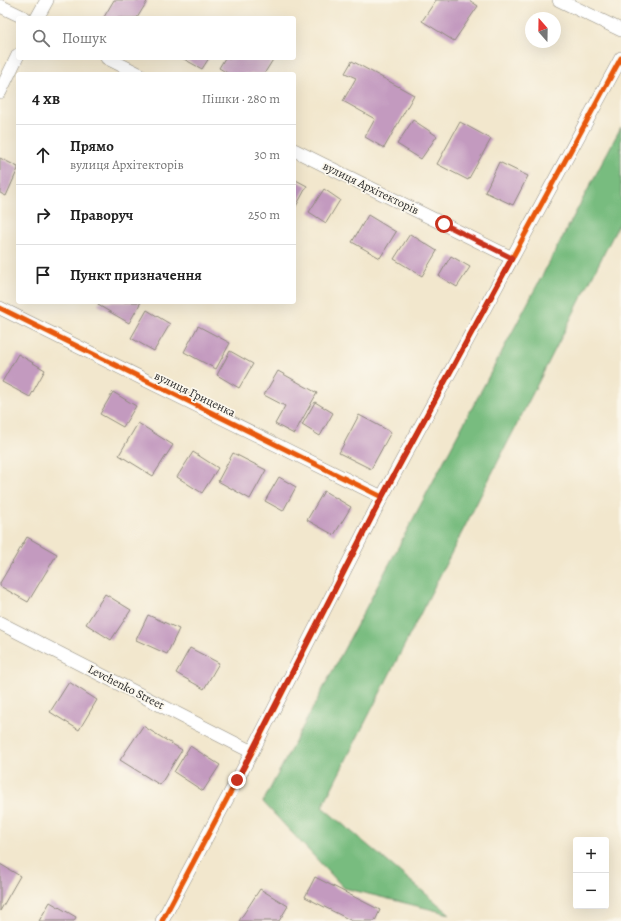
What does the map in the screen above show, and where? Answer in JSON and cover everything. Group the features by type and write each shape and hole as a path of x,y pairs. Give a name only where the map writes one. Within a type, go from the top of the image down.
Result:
{"street":[{"path":"38,16 47,0"},
{"path":"559,0 621,30"},
{"path":"0,6 21,16"},
{"path":"162,921 252,752 382,497 621,58"},
{"path":"0,92 16,59"},
{"path":"110,60 135,72"},
{"name":"вулиця Архітекторів","path":"296,151 512,258"},
{"name":"вулиця Гриценка","path":"0,308 382,497"},
{"name":"Levchenko Street","path":"0,623 252,752"}],"green space":[{"path":"621,127 621,220 322,807 450,914 344,888 263,802"}],"building":[{"path":"114,0 148,0 138,16 105,16"},
{"path":"436,0 469,0 478,6 454,41 422,21"},
{"path":"186,60 208,60 202,69"},
{"path":"224,60 273,60 265,72 226,72 219,68"},
{"path":"352,61 414,95 384,148 365,137 375,119 343,101 356,78 345,73"},
{"path":"413,120 437,136 421,159 397,144"},
{"path":"460,122 491,139 468,180 437,164"},
{"path":"0,158 16,166 16,174 6,196 0,193"},
{"path":"499,162 528,176 513,205 485,192"},
{"path":"296,180 307,186 296,206"},
{"path":"324,189 340,200 326,223 309,212"},
{"path":"368,215 396,232 380,258 352,242"},
{"path":"410,234 437,251 422,276 394,259"},
{"path":"451,256 470,267 457,287 439,276"},
{"path":"99,304 140,304 129,323 98,305"},
{"path":"147,310 170,324 154,351 131,338"},
{"path":"198,326 230,343 216,369 184,352"},
{"path":"230,351 253,364 239,388 217,375"},
{"path":"18,354 45,370 30,397 2,382"},
{"path":"278,371 317,393 294,434 275,424 285,406 264,395"},
{"path":"113,392 136,406 123,427 100,414"},
{"path":"315,402 333,413 320,436 302,425"},
{"path":"359,415 391,432 371,469 339,453"},
{"path":"138,423 173,445 153,476 119,455"},
{"path":"193,452 218,468 202,493 177,477"},
{"path":"233,453 266,470 250,499 218,481"},
{"path":"279,477 296,487 283,511 265,501"},
{"path":"324,491 351,507 334,535 307,520"},
{"path":"27,537 57,554 28,602 0,586 0,583"},
{"path":"105,594 131,610 111,640 86,624"},
{"path":"148,615 179,629 167,654 136,640"},
{"path":"190,648 219,663 204,689 176,673"},
{"path":"69,682 97,700 79,730 50,712"},
{"path":"143,726 182,750 160,785 120,760"},
{"path":"190,746 220,765 203,791 174,772"},
{"path":"0,864 20,876 0,911"},
{"path":"315,877 380,910 375,921 352,921 305,897"},
{"path":"260,889 288,906 279,921 239,921"},
{"path":"50,902 76,917 74,921 39,921"}],"cycle path":[{"path":"162,921 252,752 382,497 621,58"},
{"path":"0,308 382,497"}],"route":[{"path":"237,780 382,497 512,258 444,224"}]}
